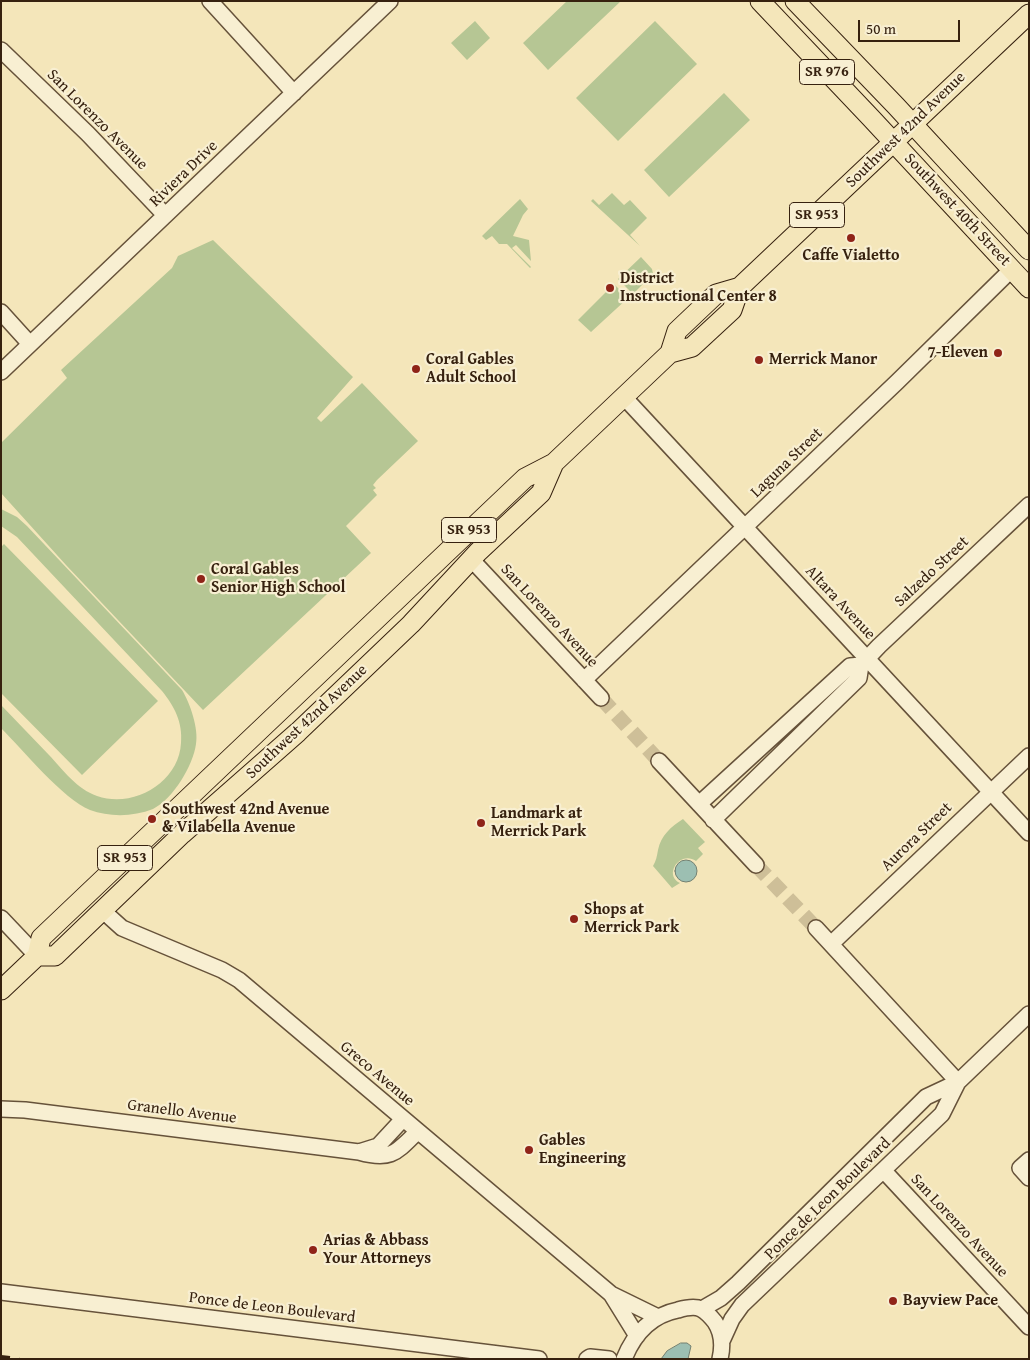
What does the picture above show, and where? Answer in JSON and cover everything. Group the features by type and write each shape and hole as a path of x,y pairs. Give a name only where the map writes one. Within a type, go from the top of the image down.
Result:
{"main road":[{"name":"Southwest 40th Street","path":"760,1 1029,288"},
{"name":"Southwest 40th Street","path":"796,1 1029,250"},
{"name":"Southwest 42nd Avenue","path":"1,990 38,956 40,938 525,478 554,462 670,353 677,331 703,306 716,294 740,287 1028,16"},
{"name":"Southwest 42nd Avenue","path":"38,956 55,956 188,829 298,732 411,624 471,559 541,492 554,462"},
{"path":"222,766 240,784"}],"street":[{"path":"210,1 294,93"},
{"name":"Riviera Drive","path":"1,372 390,1"},
{"name":"San Lorenzo Avenue","path":"1,50 88,134 166,215"},
{"name":"Laguna Street","path":"584,680 1012,270"},
{"path":"1,312 30,344"},
{"name":"Altara Avenue","path":"624,397 745,526 864,662 1029,833"},
{"name":"Salzedo Street","path":"699,804 850,666 864,662 1029,505"},
{"name":"San Lorenzo Avenue","path":"471,559 601,698"},
{"name":"Salzedo Street","path":"713,820 859,678 864,662"},
{"name":"Aurora Street","path":"831,944 1029,756"},
{"path":"749,758 762,772"},
{"path":"659,761 756,865"},
{"name":"Greco Avenue","path":"102,910 122,928 230,974 247,986 611,1294 658,1317"},
{"path":"1,918 38,956"},
{"path":"816,928 958,1082"},
{"name":"Ponce de Leon Boulevard","path":"702,1310 717,1301 734,1286 926,1097 958,1082 1029,1014"},
{"name":"Ponce de Leon Boulevard","path":"722,1341 732,1319 742,1305 942,1114 958,1082"},
{"name":"Granello Avenue","path":"1,1109 25,1110 359,1152 376,1157 389,1156 408,1142 418,1131"},
{"path":"359,1152 378,1146 403,1119"},
{"name":"San Lorenzo Avenue","path":"884,1171 1029,1327"},
{"name":"Ponce de Leon Boulevard","path":"1,1292 539,1359"},
{"name":"Greco Avenue","path":"611,1294 637,1336"},
{"path":"624,1359 644,1327 658,1317 683,1308 702,1310 717,1325 722,1341 720,1359"},
{"path":"587,1359 590,1357 609,1359"}],"green space":[{"path":"567,1 621,1 548,70 523,43"},
{"path":"475,21 490,38 467,60 451,43"},
{"path":"655,21 697,64 618,141 576,98"},
{"path":"724,93 750,120 669,197 644,170"},
{"path":"612,193 624,205 630,200 647,218 630,235 640,246 591,201 593,199 599,205"},
{"path":"520,199 528,209 513,236 529,240 531,261 516,245 512,248 530,268 507,244 499,244 492,236 486,240 482,236"},
{"path":"213,240 353,377 317,418 321,422 362,383 418,441 377,480 373,485 376,488 373,490 377,495 346,526 371,553 203,710 1,493 1,443 67,378 61,370 172,268 178,256"},
{"path":"641,257 652,269 653,274 633,294 618,279"},
{"path":"614,284 628,298 591,332 578,320"},
{"path":"1,509 17,517 27,526 185,695 191,709 196,731 197,738 194,753 186,772 175,790 153,809 137,814 121,815 105,814 90,810 68,796 56,785 1,728 1,705 77,784 90,793 111,799 125,799 152,789 172,770 178,757 181,743 181,728 177,715 162,691 17,537 1,526"},
{"path":"4,544 158,701 82,775 1,693 1,547"},
{"path":"683,819 705,842 698,848 703,854 696,861 690,858 684,859 676,865 673,875 680,883 672,888 653,866 659,845 664,836"}],"shaded area":[{"path":"686,860 694,863 697,871 694,879 686,882 678,879 675,871 678,863"},
{"path":"681,1343 687,1343 691,1346 688,1359 661,1359 667,1351"}],"tunnel":[{"path":"601,698 659,761"},
{"path":"756,865 816,928"}],"railway":[{"path":"1,1357 19,1359"}],"place":[{"name":"Caffe Vialetto","path":"851,238"},
{"name":"District Instructional Center 8","path":"610,288"},
{"name":"7-Eleven","path":"998,353"},
{"name":"Merrick Manor","path":"759,360"},
{"name":"Coral Gables Adult School","path":"416,369"},
{"name":"Coral Gables Senior High School","path":"201,579"},
{"name":"Southwest 42nd Avenue & Vilabella Avenue","path":"152,819"},
{"name":"Landmark at Merrick Park","path":"481,823"},
{"name":"Shops at Merrick Park","path":"574,919"},
{"name":"Gables Engineering","path":"529,1150"},
{"name":"Arias & Abbass Your Attorneys","path":"313,1250"},
{"name":"Bayview Pace","path":"893,1301"}]}
